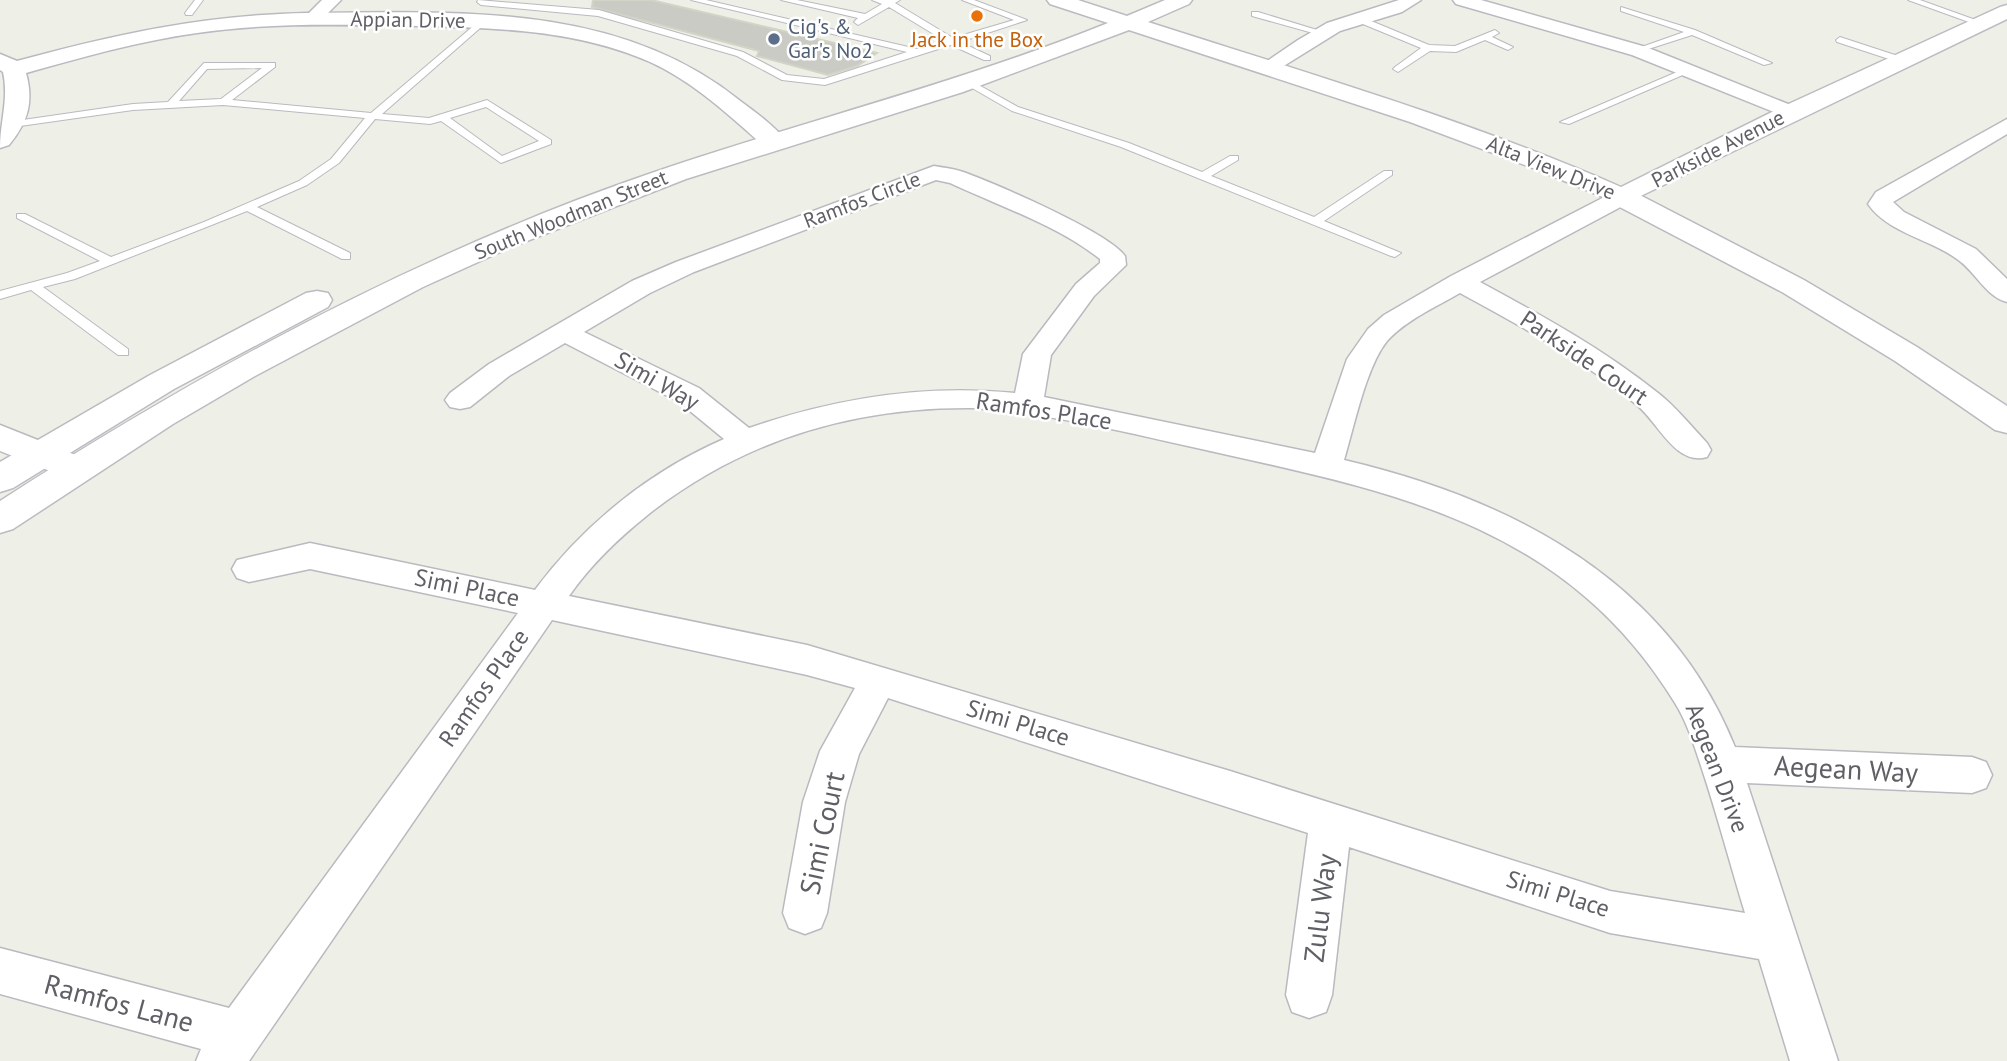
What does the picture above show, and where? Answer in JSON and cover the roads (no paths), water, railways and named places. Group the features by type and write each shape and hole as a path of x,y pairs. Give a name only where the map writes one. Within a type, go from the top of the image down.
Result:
{"main road":[{"name":"Alta View Drive","path":"1057,0 1419,117 1547,164 1622,197 1805,292 1906,354 2007,422"},
{"name":"South Woodman Street","path":"0,519 75,468 264,358 354,309 438,269 522,232 766,135 987,58 1140,0"},
{"name":"South Woodman Street","path":"0,480 38,455 260,329 421,251 597,179 968,82 1131,23 1182,0"},
{"name":"Appian Drive","path":"7,65 173,30 226,23 484,10 525,23 564,29 643,51 695,77 766,135"},
{"name":"Parkside Avenue","path":"1622,197 1791,112 2007,11"},
{"path":"7,65 20,90 7,132"},
{"path":"0,437 38,455 75,468"}],"street":[{"path":"312,19 332,0"},
{"path":"1462,0 1639,51 1791,112"},
{"path":"1267,68 1323,33 1393,11 1405,1"},
{"path":"2004,130 1884,197 1880,204 1896,217 1967,254 2007,294"},
{"name":"Ramfos Circle","path":"460,400 482,381 640,287 685,267 934,173 956,177 1063,226 1093,241 1112,256 1113,265 1085,290 1037,354 1028,403"},
{"name":"Parkside Avenue","path":"1327,465 1358,367 1368,346 1394,321 1460,282 1622,197"},
{"name":"Parkside Court","path":"1460,282 1521,315 1610,372 1650,401 1696,450"},
{"name":"Simi Way","path":"562,331 689,395 746,441"},
{"name":"Ramfos Place","path":"229,1048 570,568 622,516 682,474 746,441 807,419 897,402 956,398 1028,403 1327,465"},
{"name":"Aegean Drive","path":"1327,465 1457,505 1524,538 1588,581 1642,631 1664,657 1702,715 1814,1061"},
{"name":"Simi Place","path":"249,569 310,556 807,660 1331,821 1610,912 1776,940"},
{"name":"Simi Court","path":"805,913 824,802 840,751 879,680"},
{"name":"Aegean Way","path":"1720,764 1972,775"},
{"name":"Zulu Way","path":"1309,995 1331,821"},
{"name":"Ramfos Lane","path":"0,971 229,1048"}],"lane":[{"path":"189,13 199,0"},
{"path":"695,0 917,52"},
{"path":"785,0 865,17"},
{"path":"876,0 892,1 951,41 987,58"},
{"path":"0,295 71,276 303,183 335,161 372,117 484,10 481,2 599,13 740,54 785,78 825,82 1023,20 965,0"},
{"path":"1912,0 1980,23"},
{"path":"839,34 892,1"},
{"path":"1624,9 1767,63"},
{"path":"1255,14 1323,33"},
{"path":"1361,20 1428,48 1456,49 1495,33"},
{"path":"1639,51 1692,33"},
{"path":"1484,37 1508,47"},
{"path":"1840,40 1900,60"},
{"path":"1398,69 1428,48"},
{"path":"171,105 204,66 241,63 272,65 223,103"},
{"path":"1565,122 1687,71"},
{"path":"968,82 1015,109 1125,145 1395,253"},
{"path":"7,132 133,107 223,103 430,121 487,103 547,142 501,160 443,117"},
{"path":"1204,175 1234,158"},
{"path":"1317,220 1388,173"},
{"path":"248,207 346,256"},
{"path":"21,216 110,261"},
{"path":"33,286 123,352"}],"place":[{"name":"Jack in the Box","path":"977,16"},
{"name":"Cig's & Gar's No2","path":"774,39"}]}
